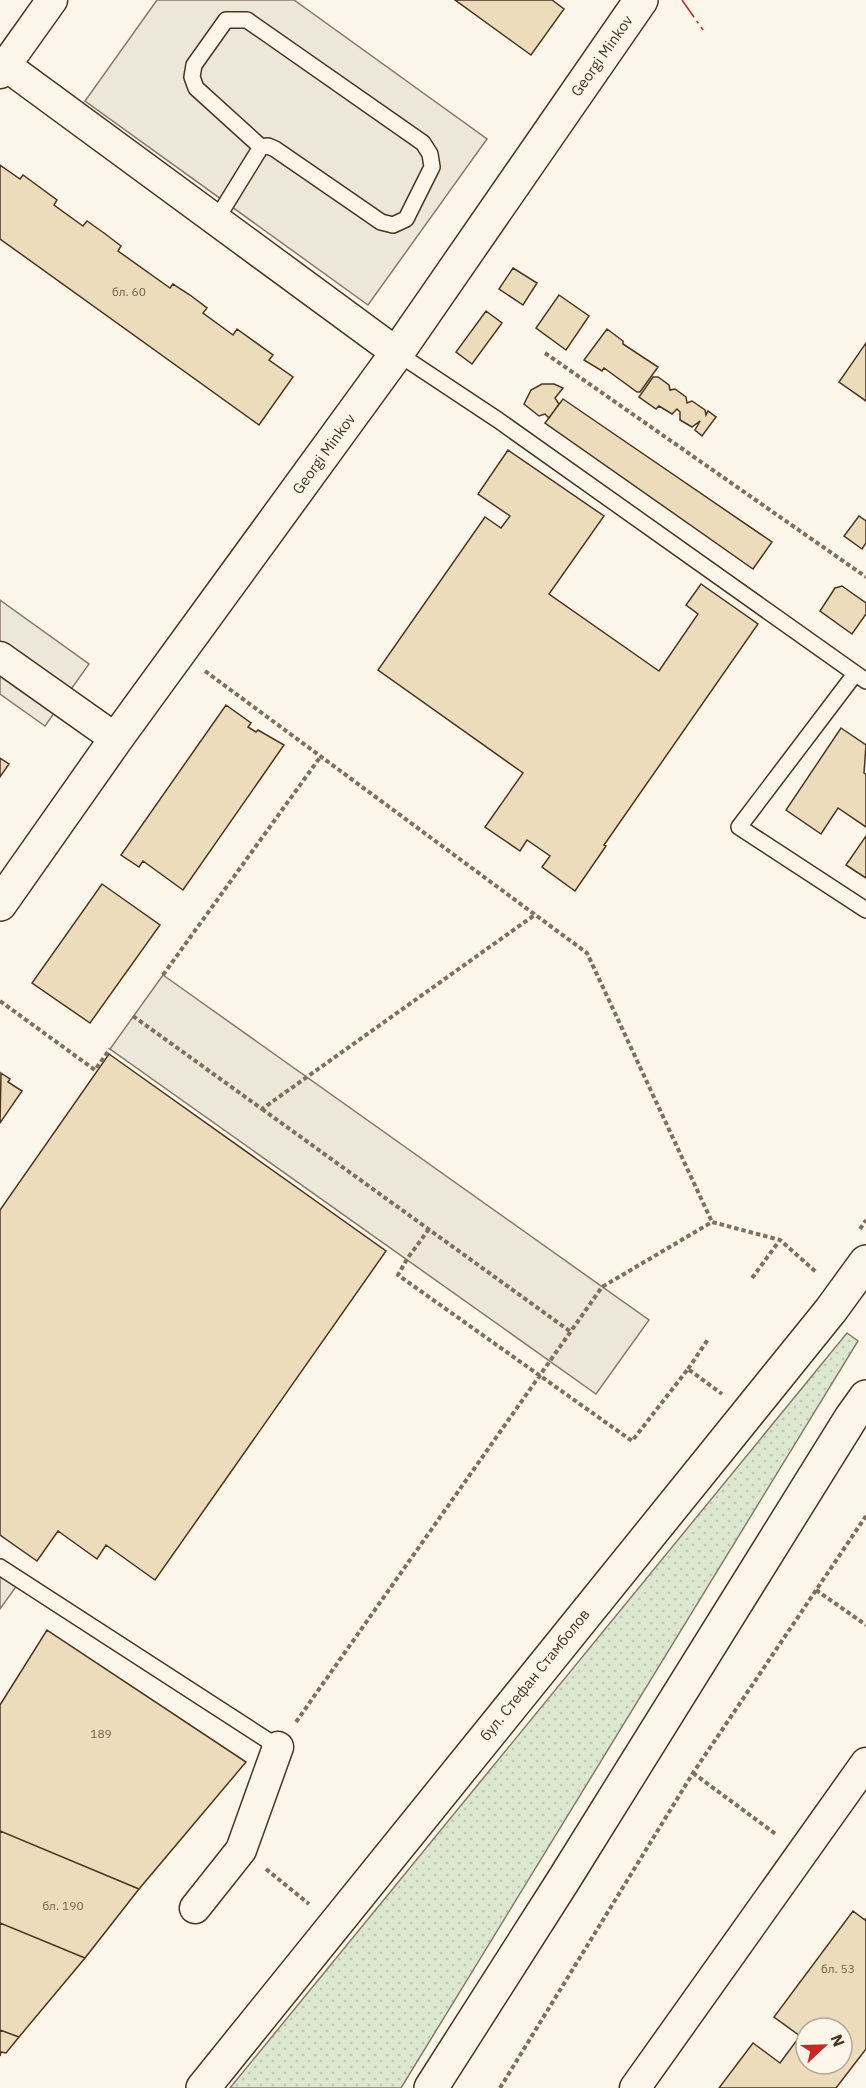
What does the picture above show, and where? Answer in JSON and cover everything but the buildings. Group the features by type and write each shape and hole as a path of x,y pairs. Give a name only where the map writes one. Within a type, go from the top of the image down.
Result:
{"main road":[{"name":"Georgi Minkov","path":"0,904 397,353 641,0"},
{"name":"бул. Стефан Стамболов","path":"203,2088 831,1310 866,1262"},
{"path":"432,2088 866,1397"}],"street":[{"path":"52,0 3,69 216,220 397,353"},
{"path":"0,657 116,740"},
{"path":"195,1908 241,1850 278,1748"},
{"path":"635,2088 866,1763"}],"lane":[{"path":"226,20 248,20 423,143 430,154 432,166 406,219 393,225 381,222 275,149 268,146 261,147 196,88 192,77 194,65 226,20"},
{"path":"216,220 261,147"},
{"path":"397,353 498,420 860,677 739,828 866,910"},
{"path":"0,1567 278,1748"}],"path":[{"path":"544,353 866,577"},
{"path":"180,652 587,953 712,1222"},
{"path":"162,975 321,756"},
{"path":"262,1109 536,914"},
{"path":"0,1001 95,1070 111,1048"},
{"path":"133,1016 571,1332"},
{"path":"278,1748 602,1287 712,1222 780,1240 823,1279"},
{"path":"429,1229 398,1275 632,1441 709,1338"},
{"path":"752,1278 780,1240"},
{"path":"688,1369 728,1398"},
{"path":"500,2088 693,1773 866,1516"},
{"path":"816,1590 866,1625"},
{"path":"693,1773 802,1853"},
{"path":"241,1850 316,1911"}],"green space":[{"path":"847,1333 858,1341 401,2088 230,2088"}],"shaded area":[{"path":"157,0 294,0 487,139 368,305 85,101"},
{"path":"0,600 89,664 45,726 0,694"},
{"path":"163,975 649,1320 596,1394 110,1049"},
{"path":"0,1561 23,1577 0,1609"}],"power":[{"path":"682,0 703,30"}]}
